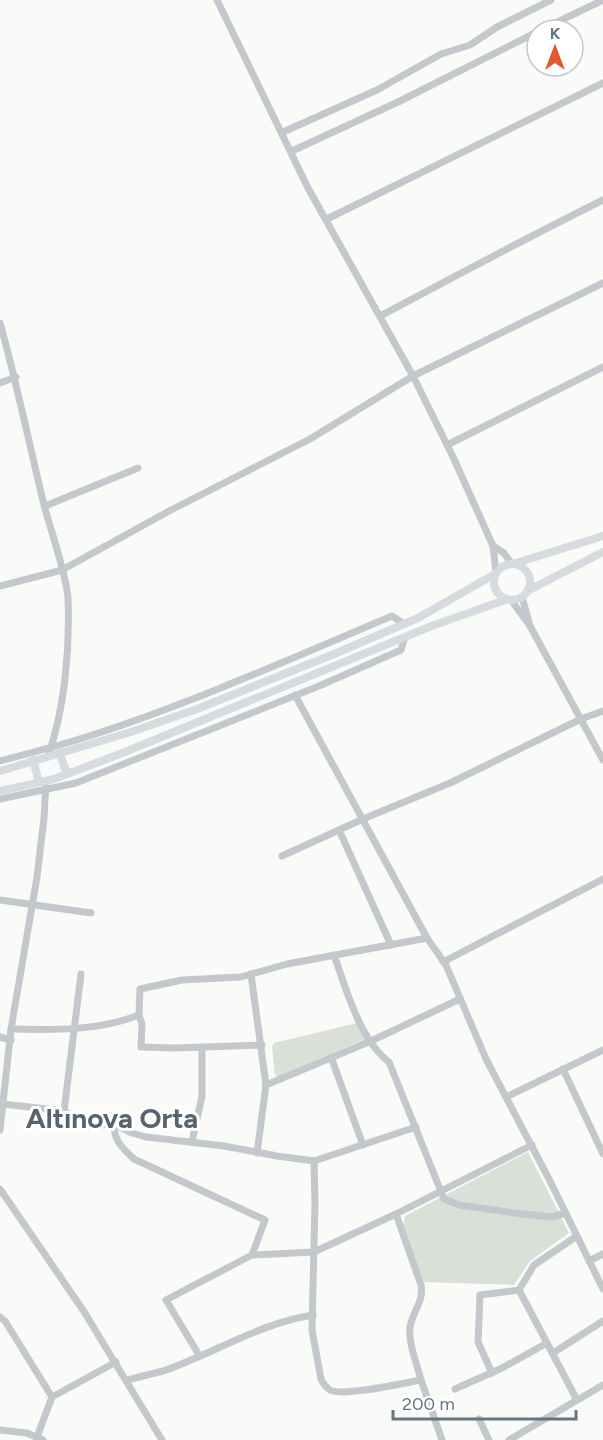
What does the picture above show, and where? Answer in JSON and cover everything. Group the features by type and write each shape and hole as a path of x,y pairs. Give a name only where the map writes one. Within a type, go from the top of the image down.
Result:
{"main road":[{"path":"0,771 33,760 49,751 59,752 131,732 197,708 404,624 496,573 503,566 603,536"},
{"path":"0,791 43,784 405,637 522,597 529,590 603,552"},
{"path":"514,563 528,574 529,590"},
{"path":"496,573 494,586 496,591 508,600"},
{"path":"59,752 67,774"},
{"path":"33,760 43,784"}],"street":[{"path":"217,0 283,132 308,188 380,316 447,445 493,546 496,573"},
{"path":"283,132 377,90 441,54 470,45 497,27 551,0"},
{"path":"566,18 603,0"},
{"path":"292,151 398,102 525,38"},
{"path":"327,219 603,83"},
{"path":"380,316 501,251 603,200"},
{"path":"0,586 62,570 171,510 310,439 412,376 603,283"},
{"path":"0,323 16,377 68,596 66,668 56,735 49,751"},
{"path":"447,445 603,367"},
{"path":"0,383 16,377"},
{"path":"45,506 138,468"},
{"path":"493,546 514,563"},
{"path":"522,597 530,626"},
{"path":"508,600 530,626 603,760"},
{"path":"0,761 49,751 156,712 392,616 404,624"},
{"path":"0,799 43,784 76,783 401,650 405,637"},
{"path":"295,695 427,938 443,962 486,1059 532,1145 603,1289"},
{"path":"282,856 450,783 603,711"},
{"path":"0,1130 11,1029 44,818 43,784"},
{"path":"339,830 392,945"},
{"path":"443,962 603,879"},
{"path":"0,900 91,913"},
{"path":"261,1045 141,1047 140,989 182,980 241,977 287,964 427,938"},
{"path":"334,955 358,1019 380,1056 389,1062 444,1199 459,1205 551,1217 566,1213"},
{"path":"64,1111 81,974"},
{"path":"251,974 266,1085 257,1152"},
{"path":"266,1085 371,1041 460,999"},
{"path":"11,1029 73,1028 126,1020 139,1015"},
{"path":"0,1037 10,1040"},
{"path":"192,1142 202,1096 202,1047"},
{"path":"506,1097 603,1050"},
{"path":"331,1058 363,1145"},
{"path":"563,1069 603,1154"},
{"path":"3,1104 64,1111 87,1126 114,1124 146,1137 314,1161 416,1127"},
{"path":"114,1124 114,1137 134,1159 265,1220 252,1255"},
{"path":"199,1355 166,1300 252,1255 314,1252 396,1214 532,1145"},
{"path":"314,1161 312,1330 321,1379 328,1388 335,1391 359,1390 421,1380"},
{"path":"0,1190 83,1310 162,1440"},
{"path":"396,1214 421,1285 423,1297 415,1311 410,1336 421,1380 442,1440"},
{"path":"519,1290 534,1265 577,1236"},
{"path":"589,1261 603,1254"},
{"path":"519,1290 577,1400"},
{"path":"492,1373 478,1342 480,1295 519,1290"},
{"path":"127,1380 164,1370 279,1324 313,1315"},
{"path":"0,1317 52,1397"},
{"path":"553,1353 603,1322"},
{"path":"455,1389 492,1373 547,1343"},
{"path":"0,1430 27,1433 40,1439 52,1397 116,1362"},
{"path":"509,1440 603,1385"},
{"path":"480,1419 489,1440"}],"shaded area":[{"path":"357,1023 365,1039 277,1077 275,1075 272,1047 274,1043"},
{"path":"528,1152 569,1233 530,1261 514,1285 424,1282 403,1227 405,1216"}],"district":[{"name":"Altınova Orta","path":"112,1118"}]}
